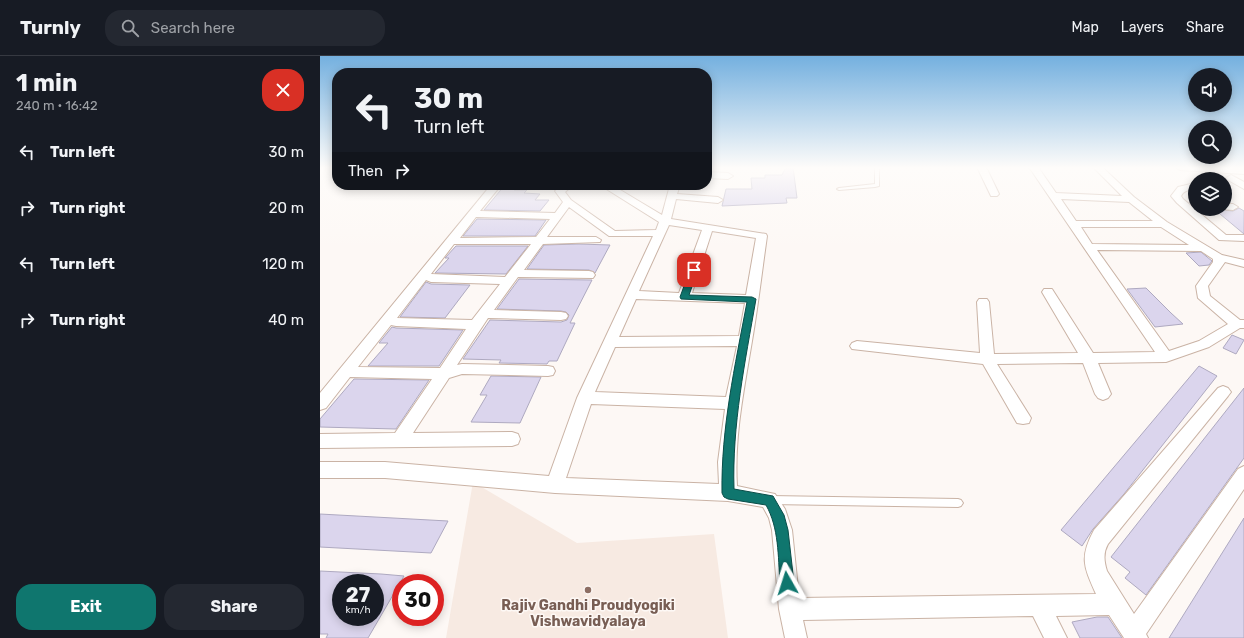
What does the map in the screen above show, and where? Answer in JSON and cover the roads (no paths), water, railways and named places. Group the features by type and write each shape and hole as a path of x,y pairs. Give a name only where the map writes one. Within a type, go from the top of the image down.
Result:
{"street":[{"path":"320,404 488,194"},
{"path":"562,194 568,202 613,234 662,227 708,228 762,236 745,341 733,403 727,462 728,493"},
{"path":"617,194 662,227"},
{"path":"555,485 584,398 662,227 673,194"},
{"path":"689,194 718,200"},
{"path":"1126,194 1163,224 1218,257 1244,264"},
{"path":"1177,194 1176,196 1188,205"},
{"path":"1053,196 1131,199"},
{"path":"1053,196 1166,357"},
{"path":"400,440 480,320 568,202"},
{"path":"472,214 558,216"},
{"path":"1200,216 1223,238 1244,238"},
{"path":"1072,224 1163,224"},
{"path":"684,297 708,228"},
{"path":"452,241 596,240"},
{"path":"1088,247 1204,248"},
{"path":"857,346 987,359 1166,357 1204,344 1241,324 1204,298 1202,286 1219,262 1218,257"},
{"path":"431,278 589,275"},
{"path":"1048,292 1088,357 1103,394"},
{"path":"631,295 752,299"},
{"path":"983,302 987,359 1023,418"},
{"path":"396,322 561,316"},
{"path":"610,342 745,341"},
{"path":"346,372 444,374 462,369 548,371"},
{"path":"1223,392 1101,537 1096,545 1094,555 1096,567 1115,604 1136,636 1244,474"},
{"path":"584,398 733,403"},
{"path":"320,441 512,439"},
{"path":"320,470 385,470 555,485 728,493 776,515 790,609 796,638"},
{"path":"790,609 1115,604"},
{"path":"1039,606 1056,638"}],"lane":[{"path":"776,515 958,503"}],"place":[{"name":"Rajiv Gandhi Proudyogiki Vishwavidyalaya","path":"588,590"}]}
